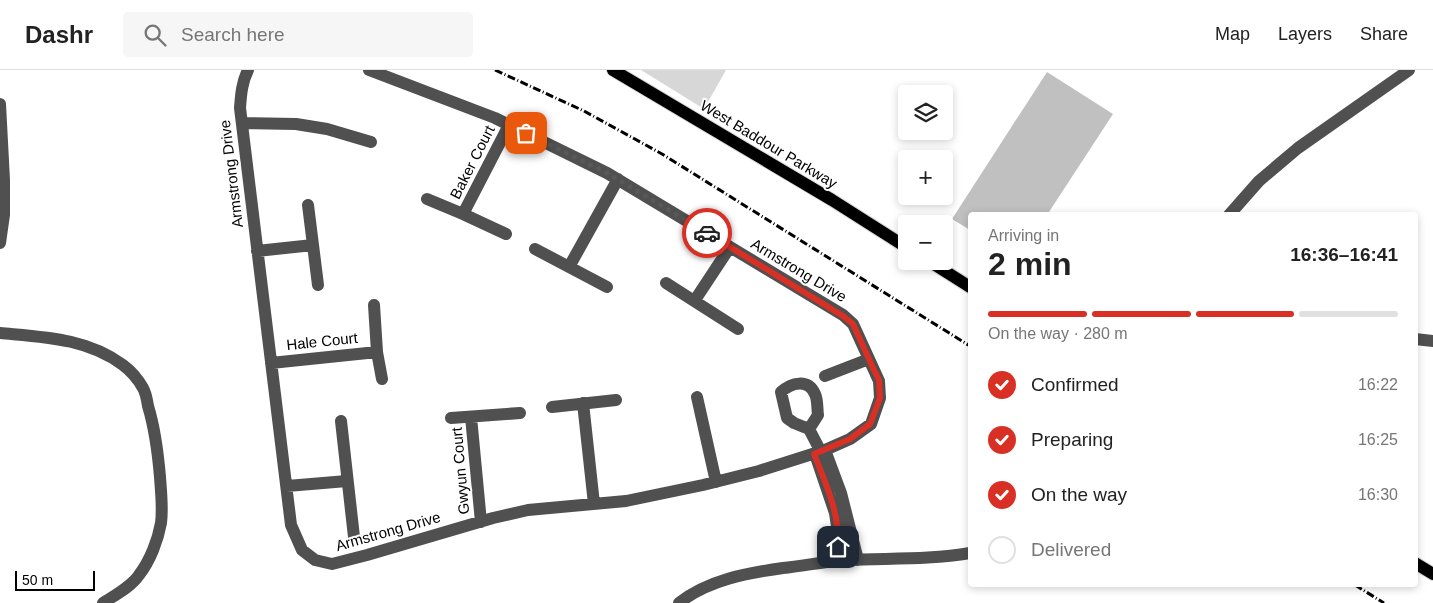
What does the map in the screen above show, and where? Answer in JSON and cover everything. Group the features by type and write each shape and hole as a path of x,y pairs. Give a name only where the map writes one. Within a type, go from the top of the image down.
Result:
{"main road":[{"name":"West Baddour Parkway","path":"613,70 832,200 898,242"},
{"path":"943,270 968,286"},
{"path":"1418,565 1433,574"}],"street":[{"name":"Armstrong Drive","path":"248,70 243,79 240,108 291,526 302,550 315,560 332,564 528,510 626,501 716,482 820,452 850,439 870,424 880,398 879,380 853,324 843,316 618,180 495,118 369,70"},
{"path":"1232,212 1259,180 1298,148 1409,70"},
{"path":"0,104 4,216 0,243"},
{"path":"242,122 296,124 327,129 370,142"},
{"name":"Baker Court","path":"463,214 509,125"},
{"path":"569,267 618,180"},
{"name":"Baker Court","path":"427,199 506,234"},
{"path":"308,205 318,285"},
{"path":"257,250 313,244"},
{"path":"695,300 730,247"},
{"path":"536,249 607,287"},
{"path":"666,283 738,329"},
{"name":"Hale Court","path":"374,305 377,352 382,379"},
{"path":"0,333 66,339 84,344 104,353 123,365 135,375 144,389 158,453 162,504 161,524 155,544 139,576 103,603"},
{"path":"1418,340 1433,342"},
{"name":"Hale Court","path":"271,363 377,352"},
{"path":"825,376 869,359"},
{"path":"697,397 716,482"},
{"path":"552,407 616,400"},
{"path":"583,403 594,504"},
{"name":"Gwyun Court","path":"451,418 520,413"},
{"name":"Gwyun Court","path":"471,417 481,522"},
{"path":"341,421 354,538"},
{"path":"809,429 841,493 858,560"},
{"path":"820,452 838,533 836,561"},
{"path":"286,486 347,481"},
{"path":"678,603 700,589 729,578 761,571 836,561 938,557 968,553"}],"shaded area":[{"path":"641,70 726,70 704,109"}],"building":[{"path":"1047,72 1113,114 1049,212 968,212 968,229 953,220 953,217"}],"railway":[{"path":"495,70 584,111 662,154 968,345"},
{"path":"1358,587 1384,603"}],"way so far":[{"path":"526,133 607,173 707,233"}],"route":[{"path":"707,233 853,324 879,380 880,398 870,424 850,439 814,454 835,513 838,547"}]}
